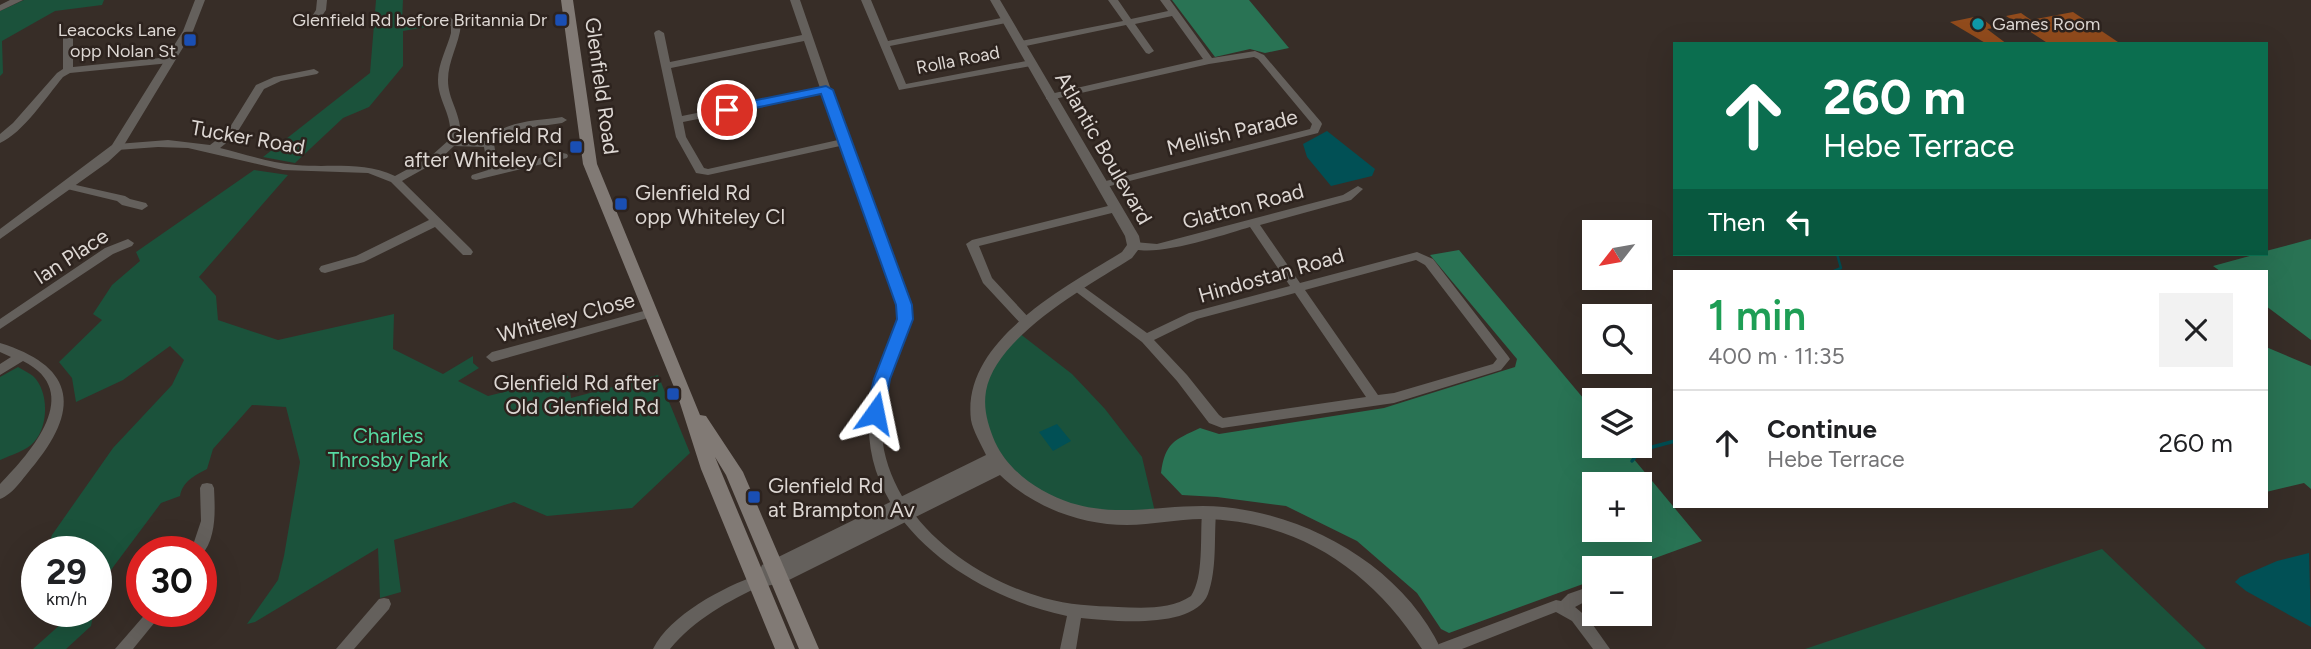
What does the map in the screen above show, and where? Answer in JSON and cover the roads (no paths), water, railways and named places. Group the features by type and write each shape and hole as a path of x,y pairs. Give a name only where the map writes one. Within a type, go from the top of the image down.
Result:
{"main road":[{"name":"Glenfield Road","path":"567,0 586,152 692,411 710,469 785,649"},
{"name":"Glenfield Road","path":"692,411 734,472 809,649"}],"street":[{"path":"0,8 18,0"},
{"path":"0,235 117,147 188,31 200,0"},
{"path":"314,21 321,10 323,0"},
{"path":"795,0 904,305 905,319 882,379 875,413 877,449 887,481 902,510 934,546 979,577 1032,599 1075,611 1153,613 1176,610 1196,601 1204,584 1209,513"},
{"name":"Rolla Road","path":"866,0 904,88 1031,63"},
{"name":"Atlantic Boulevard","path":"995,0 1116,208 1134,246 1127,254 1026,322 992,357 982,381 978,420 986,444 1010,476 1037,495 1085,513 1132,519 1209,513 1250,517 1284,526 1346,554 1378,579 1399,602 1432,649"},
{"path":"1113,0 1149,51"},
{"path":"1165,0 1209,61"},
{"path":"1021,44 1174,13"},
{"path":"395,180 434,159 453,143 457,122 443,76 454,46 456,25 448,19"},
{"path":"886,44 1006,20"},
{"path":"68,33 68,70"},
{"path":"659,33 681,137 696,167 708,172 844,142"},
{"path":"666,66 808,37"},
{"name":"Mellish Parade","path":"1050,97 1248,53 1261,57 1317,124 1317,128 1102,184"},
{"path":"0,140 17,125 60,75 68,70 170,60"},
{"path":"212,149 231,134 260,88 278,79 314,72"},
{"path":"677,120 826,90"},
{"path":"496,171 492,169 489,144 493,138 505,131 562,120"},
{"path":"453,143 489,144"},
{"name":"Tucker Road","path":"117,147 173,144 212,149 283,167 356,168 380,173 395,180 467,252"},
{"path":"477,177 563,156"},
{"path":"67,186 121,198 125,202 142,206"},
{"name":"Glatton Road","path":"1134,246 1157,248 1348,198 1358,189"},
{"path":"1026,322 987,280 972,244 1116,208"},
{"path":"325,269 360,259 435,222"},
{"path":"1077,288 1146,340 1182,378 1214,419 1222,423 1375,401 1253,223"},
{"name":"Ian Place","path":"0,325 109,251 128,243"},
{"name":"Hindostan Road","path":"1146,340 1193,316 1411,256 1423,258 1429,262 1504,359 1497,367 1394,398 1375,401"},
{"name":"Whiteley Close","path":"492,357 652,313"},
{"path":"0,346 36,361 58,386 59,402 42,446 32,461 0,493"},
{"path":"0,370 23,355"},
{"path":"661,649 687,621 704,609 999,462"},
{"path":"203,536 208,521 207,488"},
{"path":"1564,607 1582,596"},
{"path":"344,649 384,604"},
{"path":"1444,649 1549,607 1564,607 1579,617 1602,649"},
{"path":"1068,649 1075,611"},
{"path":"122,649 142,627"}],"water":[{"path":"1327,131 1375,169 1372,176 1331,186 1307,157 1303,144"},
{"path":"1057,424 1071,441 1053,451 1039,432"},
{"path":"2309,553 2311,627 2246,591 2235,582 2240,577 2277,561"}],"waterway":[{"path":"1836,270 1841,268 1838,256"},
{"path":"1632,461 1641,450 1673,442"}],"place":[{"name":"Glenfield Rd before Britannia Dr","path":"561,20"},
{"name":"Games Room","path":"1978,24"},
{"name":"Leacocks Lane opp Nolan St","path":"190,40"},
{"name":"Glenfield Rd after Whiteley Cl","path":"576,147"},
{"name":"Glenfield Rd opp Whiteley Cl","path":"621,204"},
{"name":"Glenfield Rd after Old Glenfield Rd","path":"673,394"},
{"name":"Glenfield Rd at Brampton Av","path":"754,497"}],"park label":[{"name":"Charles Throsby Park","path":"388,447"}]}
